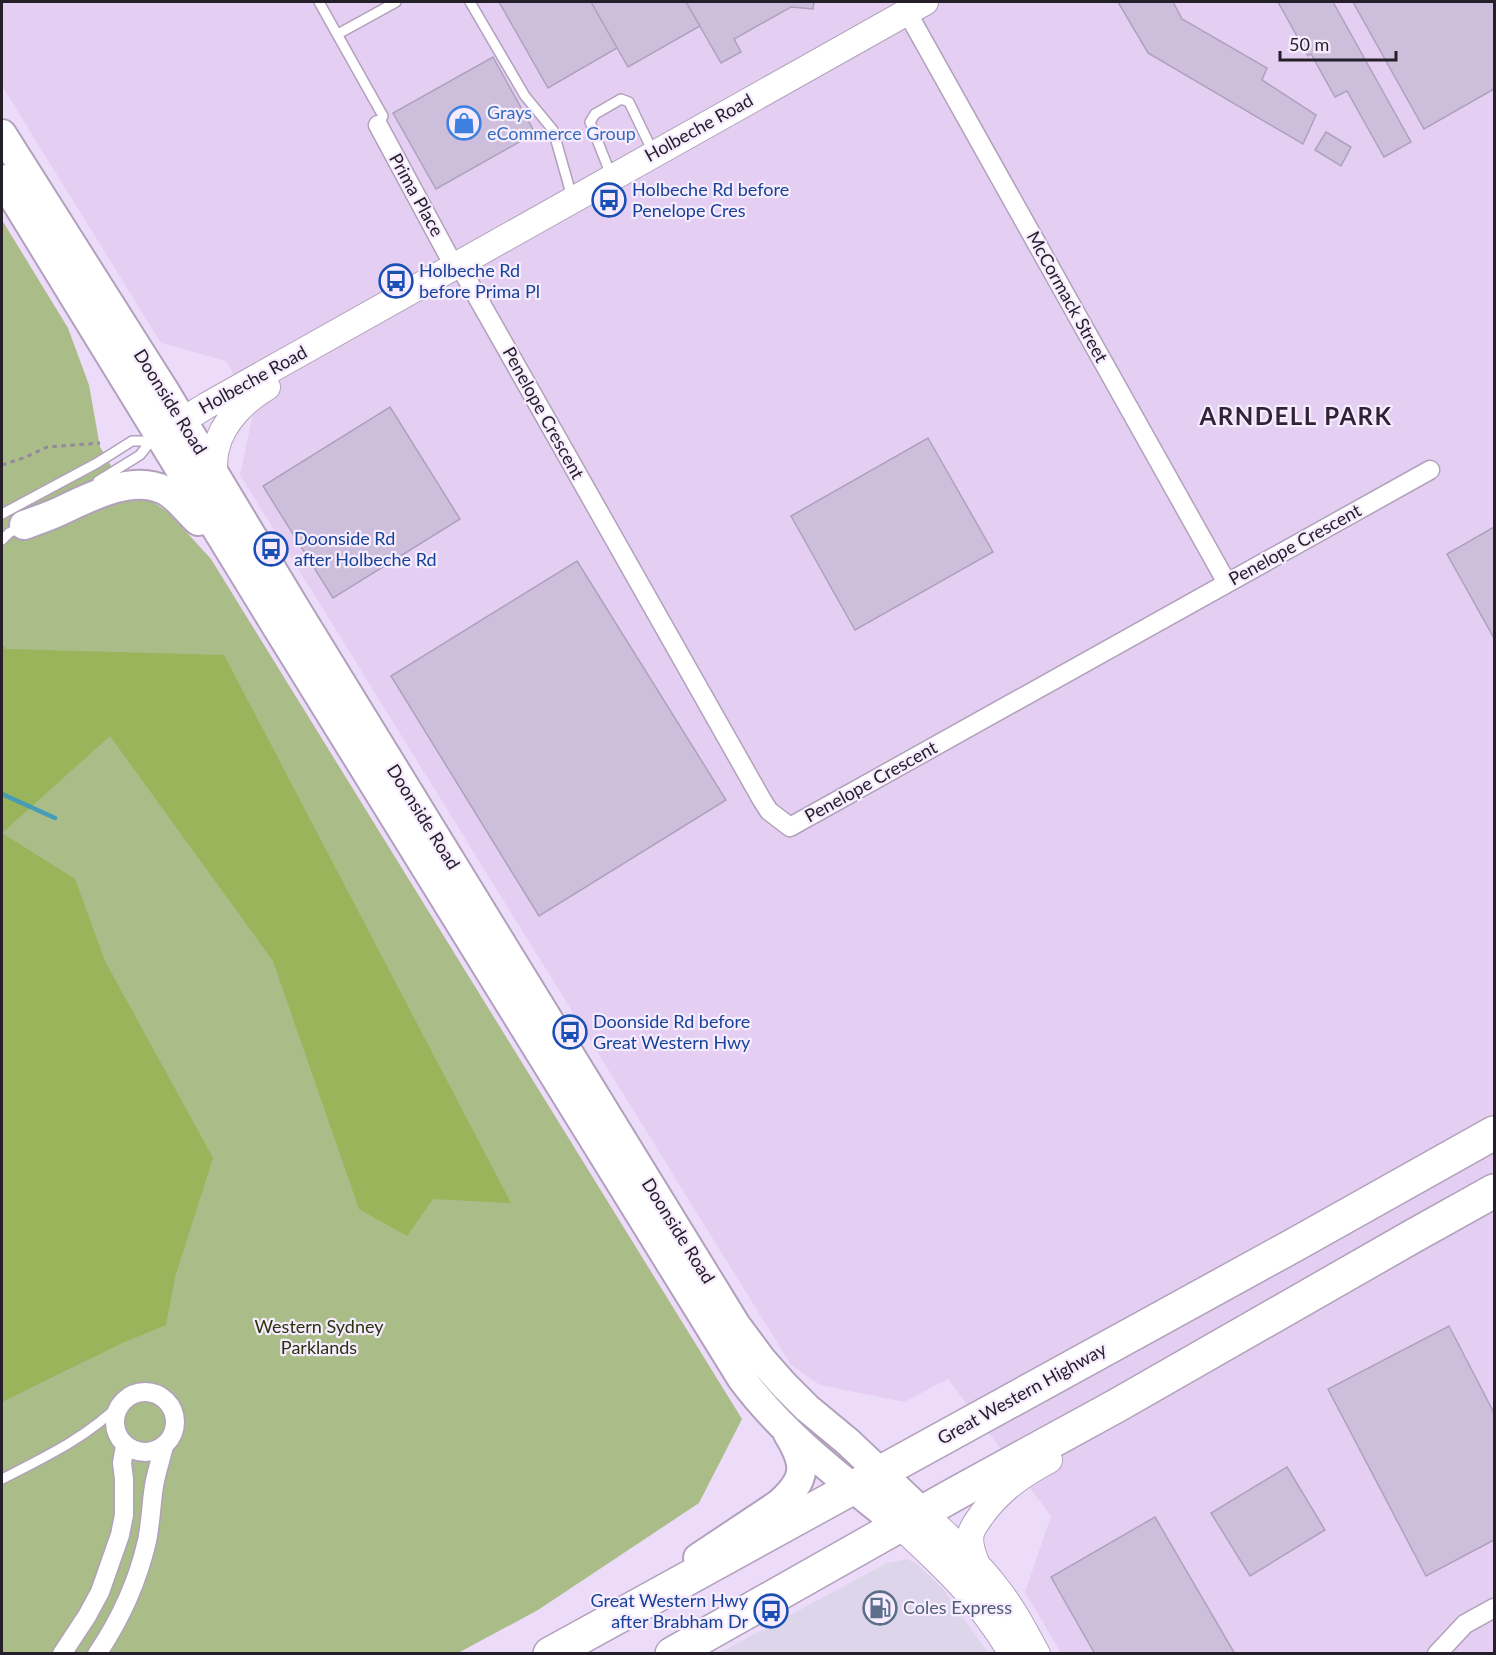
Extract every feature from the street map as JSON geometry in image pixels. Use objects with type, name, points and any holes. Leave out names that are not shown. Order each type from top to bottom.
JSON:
[{"type":"highway","name":"Great Western Highway","points":[[550,1653],[1494,1133]]},
{"type":"highway","points":[[672,1653],[1116,1406],[1494,1191]]},
{"type":"main road","name":"Doonside Road","points":[[2,134],[224,544],[742,1379],[758,1401],[785,1430],[866,1480]]},
{"type":"main road","name":"Doonside Road","points":[[2,180],[164,432],[214,473],[736,1325],[762,1360],[866,1480]]},
{"type":"main road","points":[[9,526],[56,513],[78,502],[122,486],[146,485],[165,490],[172,495],[224,544]]},
{"type":"main road","points":[[608,1622],[645,1593],[779,1504],[791,1493],[799,1478],[802,1462],[785,1430]]},
{"type":"main road","points":[[866,1480],[911,1519]]},
{"type":"street","name":"Holbeche Road","points":[[164,432],[916,7]]},
{"type":"street","name":"McCormack Street","points":[[916,7],[1227,583]]},
{"type":"street","name":"Prima Place","points":[[378,125],[456,265]]},
{"type":"street","name":"Penelope Crescent","points":[[456,265],[762,800],[769,811],[790,827],[1430,470]]},
{"type":"street","name":"Holbeche Road","points":[[214,473],[215,450],[219,440],[244,402],[291,372],[317,344]]},
{"type":"street","points":[[142,1392],[164,1399],[171,1408],[175,1425],[171,1437],[164,1446],[157,1450],[140,1452],[125,1446],[116,1433],[114,1423],[121,1403],[130,1396],[142,1392]]},
{"type":"street","points":[[977,1565],[972,1550],[971,1533],[994,1499],[1022,1476],[1082,1440],[1116,1406]]},
{"type":"street","points":[[62,1653],[100,1592],[120,1535],[124,1515],[122,1463],[125,1446]]},
{"type":"street","points":[[97,1653],[117,1619],[137,1575],[151,1521],[154,1483],[164,1446]]},
{"type":"street","points":[[911,1519],[977,1565],[1011,1607],[1037,1653]]},
{"type":"street","points":[[911,1519],[999,1632],[1012,1653]]},
{"type":"street","points":[[1437,1653],[1465,1624],[1494,1608]]},
{"type":"lane","points":[[319,2],[383,116],[378,125]]},
{"type":"lane","points":[[338,34],[396,2]]},
{"type":"lane","points":[[470,2],[525,96],[553,130],[573,199]]},
{"type":"lane","points":[[611,178],[590,122],[595,114],[621,99],[629,102],[654,154]]},
{"type":"lane","points":[[9,526],[115,472],[140,455],[164,432]]},
{"type":"lane","points":[[9,526],[132,441],[164,432]]},
{"type":"lane","points":[[2,1479],[72,1441],[110,1415],[121,1403]]},
{"type":"path","points":[[2,465],[47,447],[100,443]]},
{"type":"shaded area","points":[[2,2],[1494,2],[1494,1653],[1061,1653],[1025,1592],[1051,1516],[948,1379],[904,1402],[820,1385],[791,1365],[240,475],[254,409],[226,361],[161,343],[2,86]]},
{"type":"shaded area","name":"Coles Express","points":[[907,1559],[917,1564],[943,1589],[988,1653],[719,1653],[887,1563]]},
{"type":"green space","name":"Western Sydney Parklands","points":[[2,220],[68,328],[89,385],[100,447],[118,478],[169,513],[211,559],[742,1419],[699,1503],[538,1610],[458,1653],[2,1653]]},
{"type":"green space","points":[[2,644],[6,649],[224,655],[511,1203],[433,1199],[407,1236],[359,1209],[273,961],[110,736],[2,833]]},
{"type":"green space","points":[[2,833],[75,879],[105,961],[213,1158],[175,1277],[166,1325],[122,1343],[2,1402]]},
{"type":"building","points":[[499,2],[591,2],[617,48],[548,88]]},
{"type":"building","points":[[591,2],[686,2],[700,26],[628,67]]},
{"type":"building","points":[[686,2],[814,2],[813,9],[791,7],[734,39],[741,52],[721,63]]},
{"type":"building","points":[[1118,2],[1173,2],[1182,19],[1267,68],[1262,80],[1316,115],[1303,144],[1148,53]]},
{"type":"building","points":[[1278,2],[1333,2],[1411,142],[1384,157],[1347,91],[1335,97],[1311,54],[1308,56]]},
{"type":"building","points":[[1353,2],[1494,2],[1494,89],[1424,129]]},
{"type":"building","name":"Grays eCommerce Group","points":[[493,57],[535,133],[436,189],[393,113]]},
{"type":"building","points":[[1326,132],[1351,147],[1341,166],[1315,150]]},
{"type":"building","points":[[390,407],[460,519],[333,598],[263,486]]},
{"type":"building","points":[[928,438],[993,552],[855,630],[791,516]]},
{"type":"building","points":[[1494,527],[1494,638],[1447,554]]},
{"type":"building","points":[[577,561],[726,800],[539,916],[391,676]]},
{"type":"building","points":[[1449,1326],[1494,1413],[1494,1540],[1426,1576],[1328,1389]]},
{"type":"building","points":[[1287,1467],[1325,1530],[1250,1576],[1211,1513]]},
{"type":"building","points":[[1155,1517],[1235,1654],[1095,1654],[1051,1577]]},
{"type":"waterway","points":[[2,794],[55,818]]},
{"type":"place","name":"Grays eCommerce Group","points":[[464,123]]},
{"type":"place","name":"Holbeche Rd before Penelope Cres","points":[[609,200]]},
{"type":"place","name":"Holbeche Rd before Prima Pl","points":[[396,281]]},
{"type":"place","name":"Doonside Rd after Holbeche Rd","points":[[271,549]]},
{"type":"place","name":"Doonside Rd before Great Western Hwy","points":[[570,1032]]},
{"type":"place","name":"Coles Express","points":[[880,1608]]},
{"type":"place","name":"Great Western Hwy after Brabham Dr","points":[[771,1611]]},
{"type":"district","name":"ARNDELL PARK","points":[[1296,417]]}]
